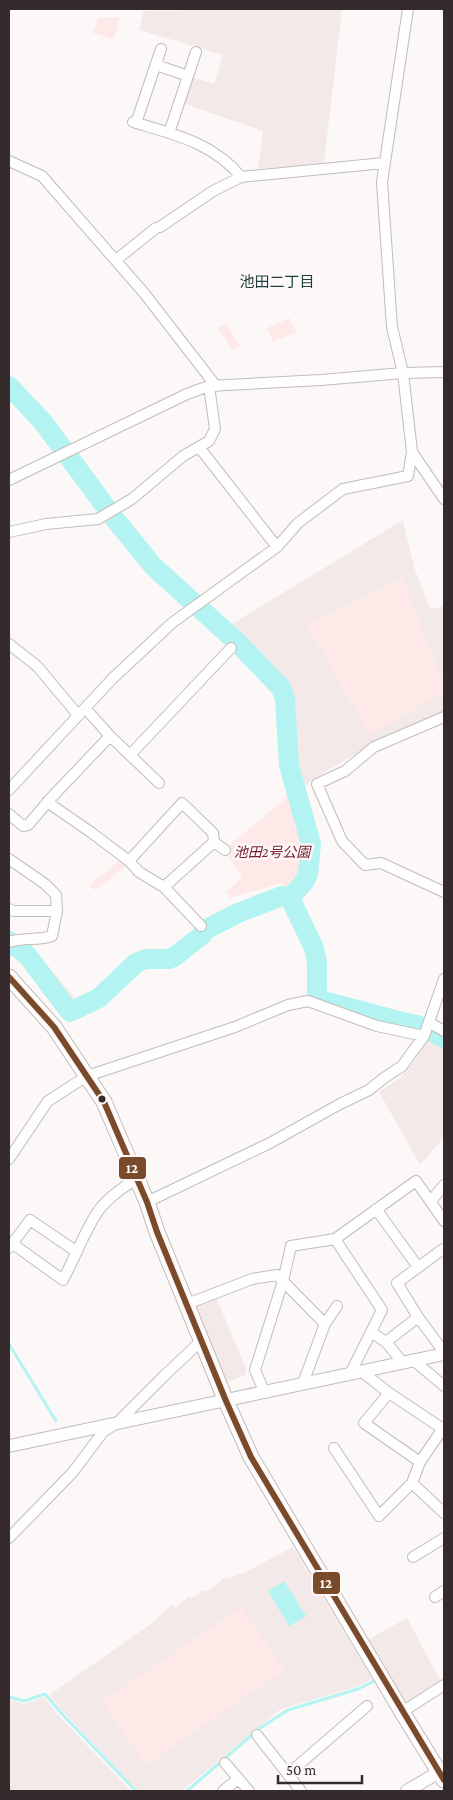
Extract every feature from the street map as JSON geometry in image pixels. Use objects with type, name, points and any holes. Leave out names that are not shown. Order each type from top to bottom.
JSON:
[{"type":"main road","points":[[9,976],[54,1027],[104,1102],[147,1202],[156,1232],[201,1341],[251,1457],[442,1776]]},
{"type":"street","points":[[9,790],[117,674],[172,623],[277,546],[298,522],[343,489],[408,476],[412,452],[403,373],[392,327],[382,182],[408,9]]},
{"type":"street","points":[[161,49],[135,123],[169,132],[206,147],[229,164],[241,177]]},
{"type":"street","points":[[169,132],[196,52]]},
{"type":"street","points":[[156,65],[188,76]]},
{"type":"street","points":[[9,161],[42,176],[144,293],[213,386],[215,428],[209,441],[183,456],[132,499],[110,513],[90,521],[46,524],[9,532]]},
{"type":"street","points":[[116,260],[156,228],[213,191],[241,177],[384,163]]},
{"type":"street","points":[[9,480],[187,394],[213,386],[444,372]]},
{"type":"street","points":[[199,447],[277,546]]},
{"type":"street","points":[[412,452],[444,499]]},
{"type":"street","points":[[9,644],[37,666],[159,783]]},
{"type":"street","points":[[130,755],[231,648]]},
{"type":"street","points":[[444,717],[374,748],[345,771],[317,784],[342,841],[365,865],[381,863],[444,892]]},
{"type":"street","points":[[9,814],[23,826],[28,825],[110,736]]},
{"type":"street","points":[[48,802],[128,861],[139,872],[164,886],[201,926]]},
{"type":"street","points":[[128,861],[182,804],[213,833],[214,842],[225,850]]},
{"type":"street","points":[[164,886],[214,842]]},
{"type":"street","points":[[9,859],[45,884],[56,895],[57,911],[52,936],[42,939],[11,941]]},
{"type":"street","points":[[9,908],[14,911],[57,911]]},
{"type":"street","points":[[147,1202],[270,1143],[369,1090],[402,1066],[427,1029],[444,979]]},
{"type":"street","points":[[9,1158],[48,1101],[56,1094],[87,1076],[235,1027],[288,1005],[308,1001],[377,1026],[444,1032]]},
{"type":"street","points":[[77,1252],[30,1220],[11,1247],[63,1280],[77,1252],[95,1215],[106,1202],[136,1179]]},
{"type":"street","points":[[264,1391],[255,1370],[292,1246],[335,1239],[416,1181],[444,1221]]},
{"type":"street","points":[[431,1201],[444,1185]]},
{"type":"street","points":[[376,1209],[418,1267]]},
{"type":"street","points":[[335,1239],[382,1310],[370,1332],[356,1373]]},
{"type":"street","points":[[9,1446],[444,1353],[418,1317],[397,1283],[443,1249]]},
{"type":"street","points":[[187,1304],[252,1279],[277,1275],[325,1324]]},
{"type":"street","points":[[303,1383],[325,1324],[337,1306]]},
{"type":"street","points":[[386,1342],[418,1317]]},
{"type":"street","points":[[370,1332],[386,1342],[408,1362],[444,1386]]},
{"type":"street","points":[[9,1538],[72,1472],[103,1432],[118,1422],[201,1341]]},
{"type":"street","points":[[334,1448],[379,1516],[412,1483],[420,1462],[442,1434],[389,1392],[356,1373]]},
{"type":"street","points":[[389,1392],[364,1423],[420,1462]]},
{"type":"street","points":[[412,1483],[443,1508]]},
{"type":"street","points":[[413,1558],[444,1538]]},
{"type":"street","points":[[435,1597],[444,1591]]},
{"type":"street","points":[[402,1712],[444,1685]]},
{"type":"street","points":[[288,1774],[368,1706]]},
{"type":"street","points":[[257,1736],[302,1791]]},
{"type":"street","points":[[225,1763],[249,1791]]},
{"type":"street","points":[[407,1791],[442,1776]]},
{"type":"street","points":[[223,1791],[238,1779]]},
{"type":"shaded area","points":[[342,9],[324,163],[258,169],[263,131],[182,103],[191,77],[214,84],[223,55],[139,30],[144,11]]},
{"type":"shaded area","points":[[403,520],[414,567],[430,609],[444,606],[444,711],[428,722],[377,741],[299,790],[292,767],[287,702],[282,686],[247,646],[227,627]]},
{"type":"shaded area","points":[[429,1033],[444,1041],[444,1137],[420,1165],[379,1092],[400,1078],[416,1058]]},
{"type":"shaded area","points":[[216,1297],[246,1368],[246,1374],[232,1381],[224,1380],[195,1308],[197,1304]]},
{"type":"shaded area","points":[[293,1547],[372,1679],[356,1687],[281,1709],[182,1791],[138,1791],[49,1695],[151,1624],[171,1605],[175,1608],[189,1596],[191,1598],[204,1590],[206,1592],[227,1576],[230,1579],[239,1573],[240,1575]]},
{"type":"shaded area","points":[[407,1618],[442,1684],[413,1703],[404,1700],[367,1640]]},
{"type":"shaded area","points":[[44,1697],[58,1715],[131,1791],[9,1791],[9,1700],[24,1704]]},
{"type":"green space","points":[[120,17],[114,39],[93,33],[98,18]]},
{"type":"green space","points":[[290,318],[296,332],[273,342],[267,328]]},
{"type":"green space","points":[[226,323],[240,346],[233,351],[218,328]]},
{"type":"green space","points":[[403,578],[444,687],[444,693],[369,734],[307,625]]},
{"type":"green space","name":"池田2号公園","points":[[293,792],[308,840],[304,877],[285,892],[281,883],[230,898],[227,892],[242,877],[224,850]]},
{"type":"green space","points":[[120,860],[127,865],[96,890],[89,886]]},
{"type":"green space","points":[[45,963],[81,1004],[71,1009],[39,968]]},
{"type":"green space","points":[[241,1607],[285,1670],[146,1765],[102,1701]]},
{"type":"water","points":[[284,1581],[306,1616],[289,1626],[268,1591]]},
{"type":"waterway","points":[[9,386],[43,422],[114,518],[153,566],[238,643],[281,688],[285,699],[289,765],[311,844],[308,874],[304,882],[290,898],[314,948],[317,963],[317,995],[323,1001],[422,1026],[444,1038]]},
{"type":"waterway","points":[[9,941],[27,955],[70,1012],[99,998],[136,963],[146,959],[169,959],[174,957],[202,935],[205,930],[238,913],[282,896],[290,898]]},
{"type":"waterway","points":[[9,1344],[56,1421]]},
{"type":"waterway","points":[[187,1791],[260,1728],[288,1710],[358,1689],[376,1680]]},
{"type":"waterway","points":[[9,1697],[24,1701],[45,1694],[136,1791]]},
{"type":"transit line","name":"12","points":[[9,977],[54,1027],[104,1102],[147,1202],[157,1232],[226,1401],[251,1457],[444,1780]]},
{"type":"district","name":"池田二丁目","points":[[277,282]]}]
